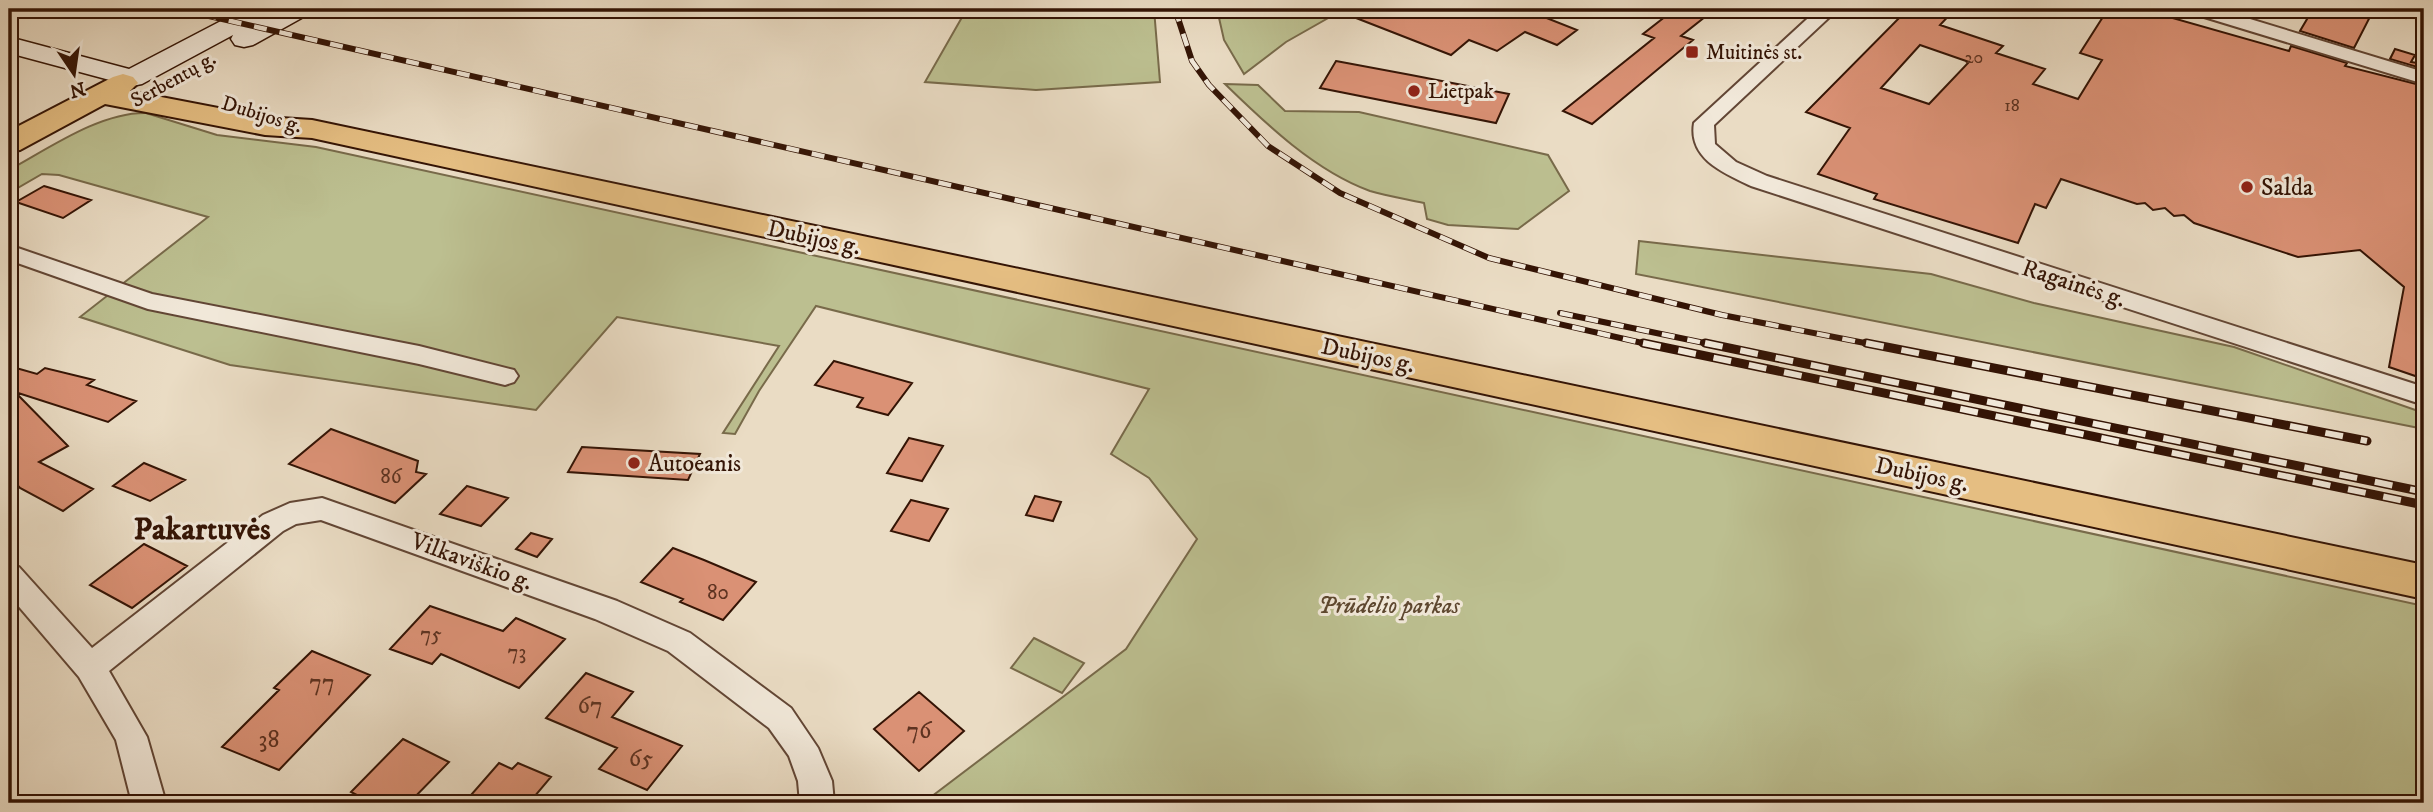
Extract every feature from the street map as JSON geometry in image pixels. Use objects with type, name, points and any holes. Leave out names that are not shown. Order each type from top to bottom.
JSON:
[{"type":"main road","name":"Serbentų g.","points":[[9,165],[263,9]]},
{"type":"main road","name":"Serbentų g.","points":[[133,90],[161,86],[298,9]]},
{"type":"main road","name":"Dubijos g.","points":[[9,45],[133,90],[265,126],[312,129],[2424,582]]},
{"type":"main road","name":"Dubijos g.","points":[[9,69],[102,95],[133,90]]},
{"type":"main road","name":"Dubijos g.","points":[[161,86],[284,116],[312,129]]},
{"type":"main road","name":"Serbentų g.","points":[[9,143],[102,95]]},
{"type":"street","name":"Ragainės g.","points":[[1829,9],[1704,123],[1702,140],[1711,153],[1725,165],[1759,181],[2424,396]]},
{"type":"street","points":[[2198,9],[2424,78]]},
{"type":"street","points":[[9,252],[148,301],[419,355],[505,376]]},
{"type":"street","name":"Vilkaviškio g.","points":[[90,668],[273,523],[290,514],[322,509],[606,610],[678,642],[780,718],[802,748],[815,781],[817,803]]},
{"type":"street","points":[[9,575],[90,668],[131,737],[149,803]]},
{"type":"green space","points":[[941,9],[1154,9],[1160,82],[1036,90],[925,82],[965,12]]},
{"type":"green space","points":[[1217,9],[1344,9],[1286,42],[1244,74],[1224,40]]},
{"type":"green space","points":[[1225,84],[1258,85],[1285,111],[1359,112],[1548,155],[1569,191],[1518,229],[1448,225],[1427,219],[1424,203],[1370,191],[1311,159],[1274,130]]},
{"type":"green space","name":"Prūdelio parkas","points":[[146,113],[217,135],[316,147],[2424,606],[2424,803],[923,803],[1126,649],[1197,539],[1149,478],[1111,454],[1149,389],[816,306],[759,391],[735,434],[723,433],[779,346],[617,317],[536,410],[230,365],[80,317],[208,217],[59,175],[42,174],[9,193],[9,170],[93,125],[129,114]]},
{"type":"green space","points":[[1639,241],[1931,274],[2034,303],[2234,347],[2424,413],[2424,429],[1636,274]]},
{"type":"green space","points":[[1034,638],[1084,663],[1062,693],[1011,668]]},
{"type":"building","points":[[1333,9],[1492,9],[1503,13],[1510,9],[1556,9],[1544,17],[1577,30],[1557,45],[1525,32],[1497,51],[1469,40],[1451,55]]},
{"type":"building","points":[[1675,9],[1715,9],[1681,36],[1693,40],[1592,124],[1563,111],[1654,38],[1643,34]]},
{"type":"building","name":"Salda","points":[[1908,9],[1955,9],[1940,25],[2003,46],[1996,53],[2045,69],[2033,84],[2078,99],[2102,60],[2080,53],[2108,9],[2141,9],[2289,51],[2291,46],[2347,63],[2345,66],[2424,86],[2424,379],[2389,367],[2404,287],[2360,250],[2298,257],[2194,223],[2184,215],[2174,216],[2165,208],[2153,210],[2145,203],[2137,204],[2061,179],[2046,208],[2035,204],[2018,243],[1874,199],[1877,194],[1818,174],[1850,128],[1806,112]],"holes":[[[1920,45],[1969,62],[1929,104],[1881,88]]]},
{"type":"building","points":[[2313,9],[2374,9],[2354,48],[2300,31]]},
{"type":"building","points":[[2395,49],[2415,55],[2411,62],[2424,64],[2424,69],[2390,59]]},
{"type":"building","name":"Lietpak","points":[[1336,61],[1509,94],[1496,123],[1320,88]]},
{"type":"building","points":[[44,186],[91,200],[63,218],[16,202]]},
{"type":"building","points":[[834,361],[912,383],[888,415],[857,407],[863,398],[815,385]]},
{"type":"building","points":[[9,366],[37,374],[45,368],[94,380],[87,385],[136,401],[108,422],[15,392],[68,446],[39,462],[93,489],[63,511],[20,488],[9,476]]},
{"type":"building","points":[[331,429],[418,461],[416,472],[426,474],[395,503],[289,464]]},
{"type":"building","points":[[909,438],[943,446],[922,481],[887,473]]},
{"type":"building","name":"Autoeanis","points":[[582,447],[700,454],[688,480],[568,472]]},
{"type":"building","points":[[144,463],[185,480],[150,501],[113,486]]},
{"type":"building","points":[[467,486],[508,498],[481,526],[440,514]]},
{"type":"building","points":[[1035,496],[1061,502],[1053,521],[1026,515]]},
{"type":"building","points":[[911,500],[948,509],[929,541],[891,531]]},
{"type":"building","points":[[531,533],[552,539],[537,557],[516,549]]},
{"type":"building","points":[[144,544],[187,566],[132,608],[90,585]]},
{"type":"building","points":[[673,548],[756,582],[723,620],[680,602],[683,599],[641,582]]},
{"type":"building","points":[[430,606],[503,631],[516,618],[565,639],[519,688],[441,654],[432,664],[390,649]]},
{"type":"building","points":[[312,651],[370,675],[279,770],[222,747],[279,690],[274,688]]},
{"type":"building","points":[[586,673],[633,692],[612,717],[682,746],[647,790],[599,769],[617,748],[546,718]]},
{"type":"building","points":[[919,692],[964,731],[919,771],[874,729]]},
{"type":"building","points":[[403,739],[449,762],[409,803],[372,803],[351,792]]},
{"type":"building","points":[[499,763],[512,769],[518,763],[551,777],[529,803],[464,803]]},
{"type":"railway","points":[[178,9],[1651,345]]},
{"type":"railway","points":[[1175,9],[1192,61],[1209,85],[1268,146],[1340,193],[1489,258],[1722,315],[1875,345]]},
{"type":"railway","points":[[1560,313],[1714,345]]},
{"type":"railway","points":[[1643,343],[2424,505]]},
{"type":"railway","points":[[1705,343],[2424,492]]},
{"type":"railway","points":[[1866,343],[2367,441]]},
{"type":"place","name":"Muitinės st.","points":[[1692,52]]},
{"type":"place","name":"Lietpak","points":[[1414,91]]},
{"type":"place","name":"Salda","points":[[2247,187]]},
{"type":"place","name":"Autoeanis","points":[[634,463]]},
{"type":"district","name":"Pakartuvės","points":[[202,528]]}]
